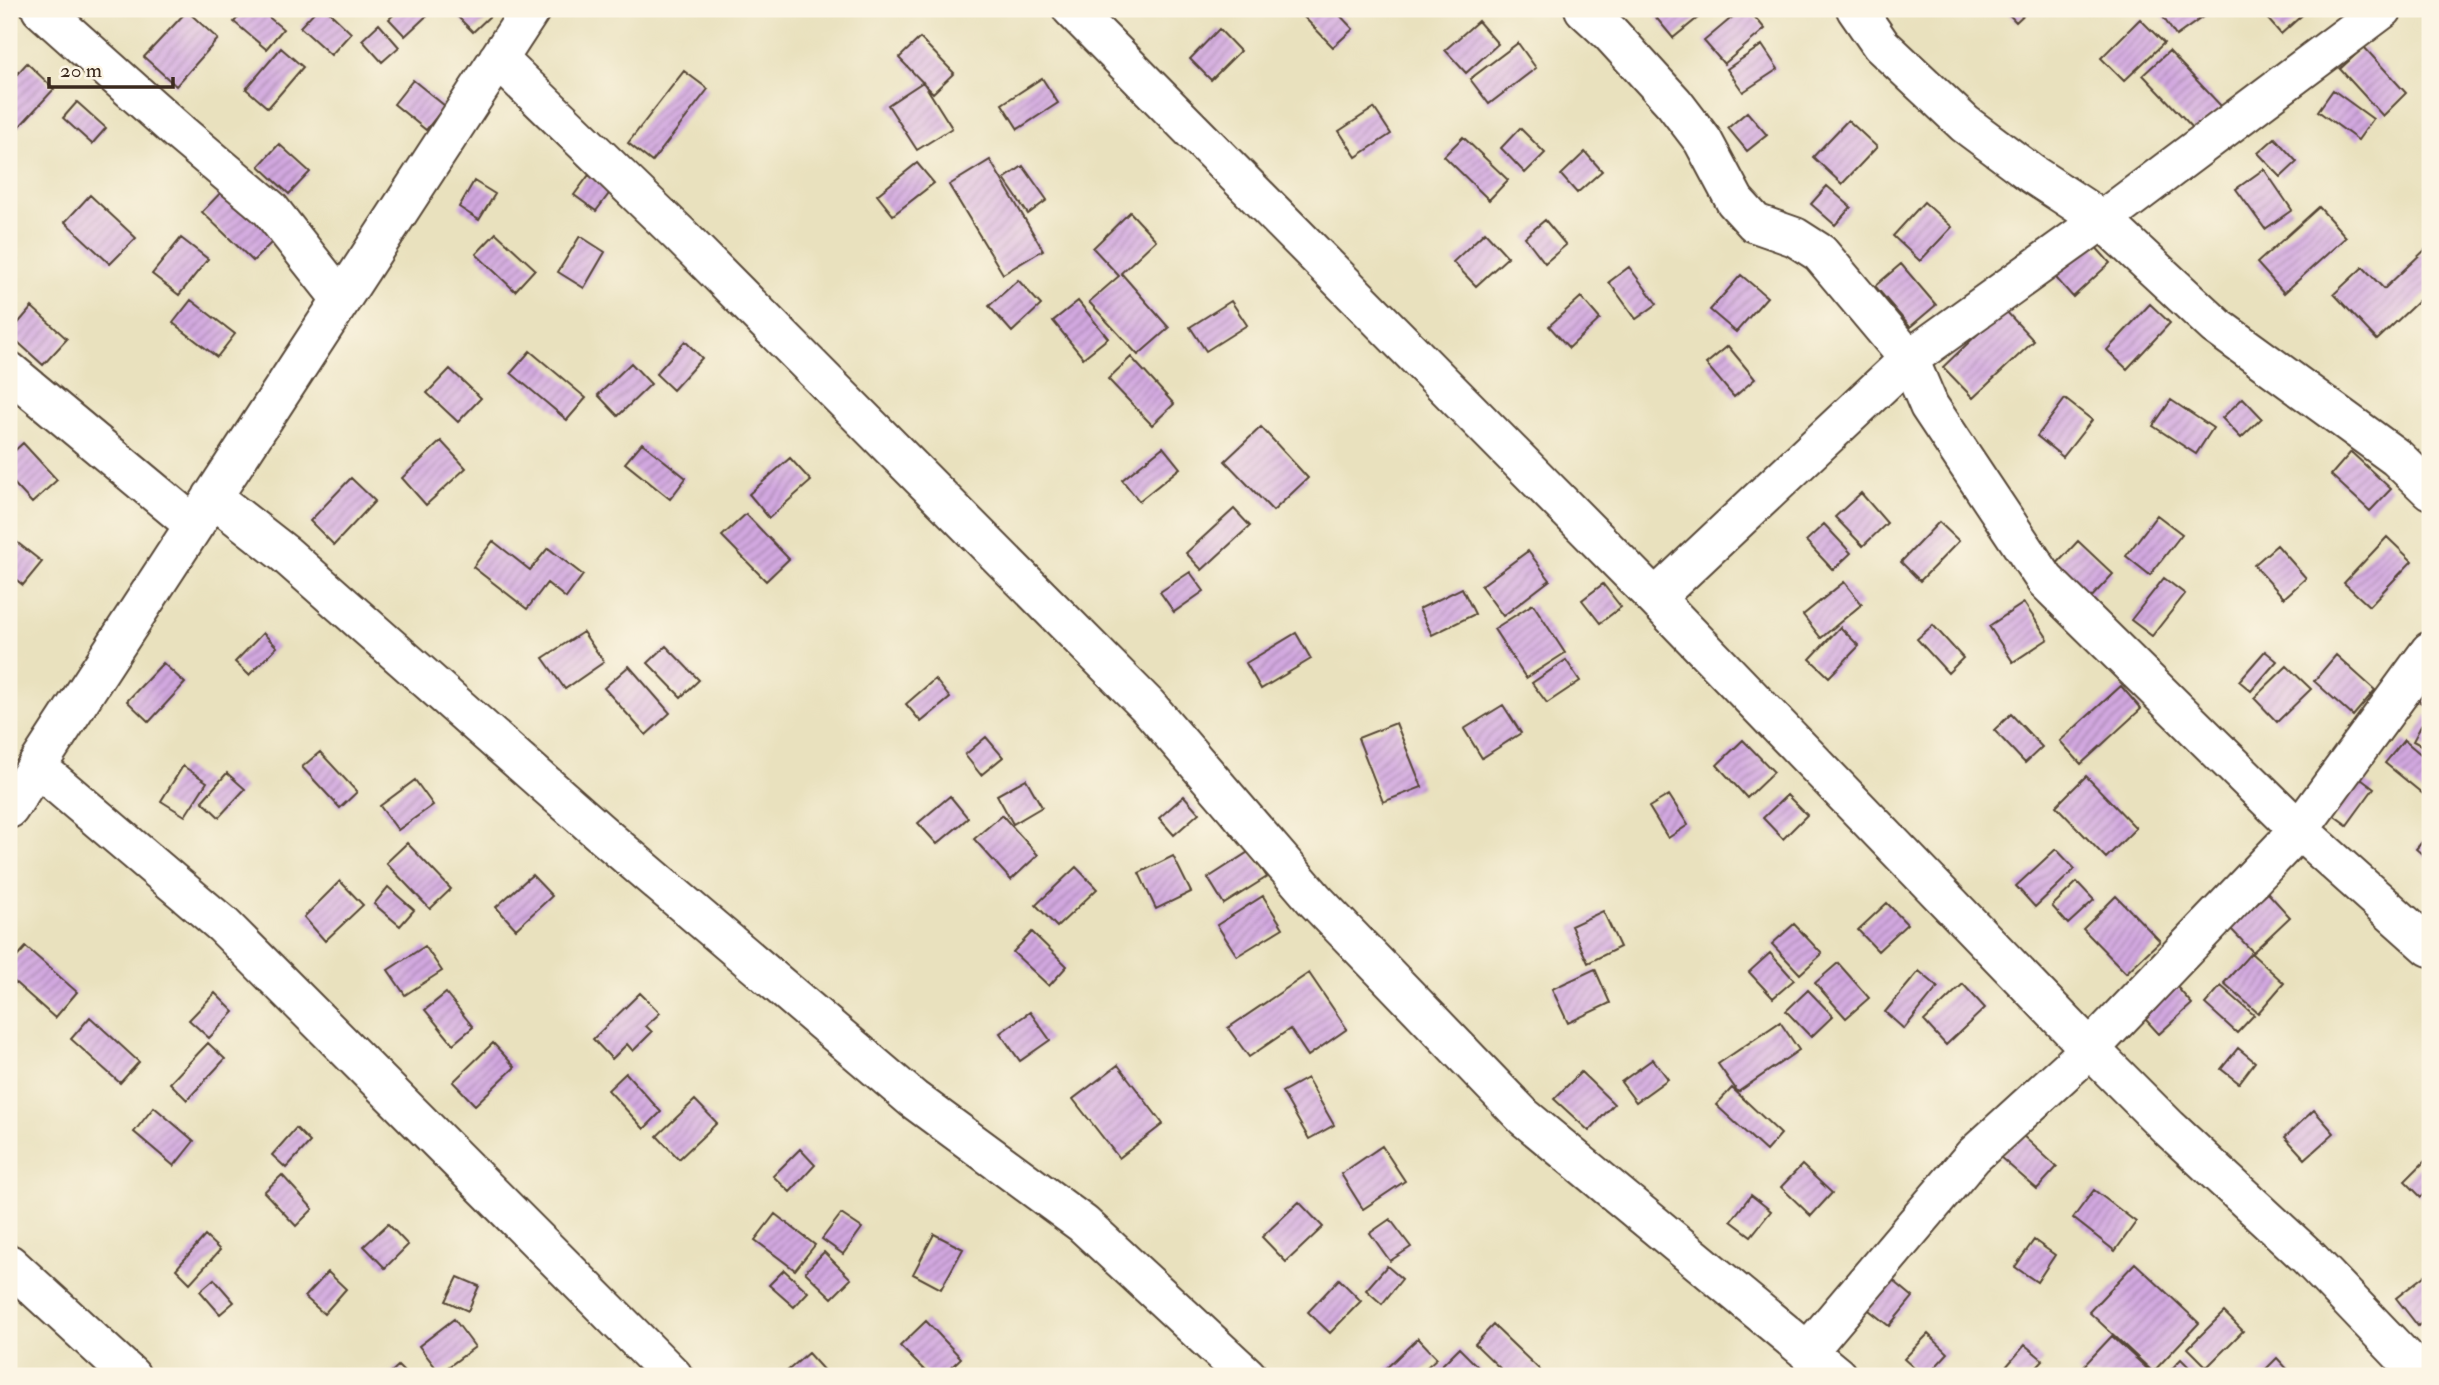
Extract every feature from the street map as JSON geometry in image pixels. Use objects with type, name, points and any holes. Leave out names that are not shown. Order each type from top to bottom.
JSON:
[{"type":"street","points":[[41,9],[270,209],[341,299]]},
{"type":"street","points":[[1072,9],[1655,598],[2090,1049],[2169,1128],[2307,1256],[2422,1376]]},
{"type":"street","points":[[1584,9],[1610,33],[1674,103],[1703,141],[1735,201],[1755,223],[1794,237],[1820,253],[1909,359],[1929,406],[2045,580],[2299,830],[2430,947]]},
{"type":"street","points":[[1856,9],[1881,45],[1965,124],[2032,174],[2102,220],[2216,327],[2397,458],[2430,490]]},
{"type":"street","points":[[1655,598],[1909,359],[2102,220],[2383,9]]},
{"type":"street","points":[[9,809],[498,59],[523,12]]},
{"type":"street","points":[[498,59],[678,233],[1147,705],[1314,899],[1524,1116],[1838,1376]]},
{"type":"street","points":[[9,371],[203,511],[285,554],[604,836],[914,1099],[1083,1224],[1247,1376]]},
{"type":"street","points":[[1807,1352],[1973,1156],[2090,1049],[2299,830],[2430,651]]},
{"type":"street","points":[[37,767],[223,925],[673,1376]]},
{"type":"street","points":[[9,1264],[131,1376]]},
{"type":"building","points":[[245,9],[259,9],[283,29],[266,49],[234,22]]},
{"type":"building","points":[[317,9],[326,9],[351,33],[331,55],[300,27]]},
{"type":"building","points":[[400,9],[434,9],[405,36],[389,19]]},
{"type":"building","points":[[450,9],[488,9],[493,13],[473,32]]},
{"type":"building","points":[[1313,9],[1334,9],[1353,29],[1333,47],[1304,17]]},
{"type":"building","points":[[1649,9],[1694,9],[1700,16],[1673,38]]},
{"type":"building","points":[[1742,9],[1748,9],[1765,29],[1724,64],[1704,41]]},
{"type":"building","points":[[2004,9],[2030,9],[2016,22]]},
{"type":"building","points":[[2168,9],[2214,9],[2176,36],[2161,14]]},
{"type":"building","points":[[2259,9],[2309,9],[2281,34]]},
{"type":"building","points":[[187,11],[218,39],[176,86],[144,57]]},
{"type":"building","points":[[2140,19],[2164,43],[2124,81],[2101,58]]},
{"type":"building","points":[[1478,21],[1498,44],[1466,73],[1445,50]]},
{"type":"building","points":[[379,24],[399,47],[382,62],[362,40]]},
{"type":"building","points":[[1219,29],[1240,51],[1211,80],[1190,59]]},
{"type":"building","points":[[920,38],[954,73],[933,93],[899,58]]},
{"type":"building","points":[[1518,43],[1536,68],[1489,104],[1470,79]]},
{"type":"building","points":[[1762,45],[1778,69],[1743,92],[1727,69]]},
{"type":"building","points":[[2364,47],[2406,93],[2383,116],[2340,69]]},
{"type":"building","points":[[281,48],[303,67],[268,108],[246,89]]},
{"type":"building","points":[[2169,51],[2222,107],[2196,131],[2143,75]]},
{"type":"building","points":[[27,63],[54,89],[19,127],[9,118],[9,83]]},
{"type":"building","points":[[684,71],[708,89],[652,162],[628,143]]},
{"type":"building","points":[[1042,78],[1058,103],[1018,129],[1002,104]]},
{"type":"building","points":[[413,80],[445,106],[426,130],[394,104]]},
{"type":"building","points":[[923,82],[952,128],[917,150],[888,105]]},
{"type":"building","points":[[2333,90],[2373,119],[2358,140],[2318,111]]},
{"type":"building","points":[[77,102],[106,128],[92,144],[63,118]]},
{"type":"building","points":[[1374,108],[1391,134],[1356,157],[1339,131]]},
{"type":"building","points":[[1747,112],[1767,135],[1747,151],[1728,128]]},
{"type":"building","points":[[1848,120],[1877,147],[1842,184],[1813,157]]},
{"type":"building","points":[[1520,128],[1545,153],[1525,173],[1501,148]]},
{"type":"building","points":[[1463,137],[1508,180],[1489,200],[1444,156]]},
{"type":"building","points":[[2275,138],[2297,162],[2281,177],[2258,153]]},
{"type":"building","points":[[279,144],[310,172],[289,194],[259,166]]},
{"type":"building","points":[[1585,152],[1602,171],[1577,193],[1561,175]]},
{"type":"building","points":[[990,160],[1043,250],[1003,274],[949,185]]},
{"type":"building","points":[[917,163],[934,183],[893,215],[877,195]]},
{"type":"building","points":[[1023,166],[1047,200],[1028,214],[1004,179]]},
{"type":"building","points":[[2264,169],[2292,210],[2265,229],[2236,189]]},
{"type":"building","points":[[589,175],[611,191],[596,211],[574,195]]},
{"type":"building","points":[[474,181],[495,194],[479,220],[459,207]]},
{"type":"building","points":[[228,185],[279,235],[253,261],[202,212]]},
{"type":"building","points":[[1827,186],[1851,207],[1835,225],[1811,204]]},
{"type":"building","points":[[90,195],[136,238],[110,264],[65,222]]},
{"type":"building","points":[[1924,202],[1952,227],[1920,261],[1893,236]]},
{"type":"building","points":[[2319,207],[2346,237],[2284,293],[2257,263]]},
{"type":"building","points":[[1130,212],[1156,240],[1121,273],[1169,328],[1138,355],[1089,302],[1119,276],[1093,248]]},
{"type":"building","points":[[1545,220],[1566,245],[1545,263],[1525,237]]},
{"type":"building","points":[[1485,232],[1508,257],[1476,286],[1453,262]]},
{"type":"building","points":[[496,233],[535,269],[515,291],[476,254]]},
{"type":"building","points":[[580,236],[605,252],[584,288],[558,272]]},
{"type":"building","points":[[2086,236],[2110,263],[2073,297],[2049,270]]},
{"type":"building","points":[[181,238],[208,259],[179,295],[152,274]]},
{"type":"building","points":[[2430,245],[2430,290],[2377,340],[2334,294],[2363,267],[2384,289]]},
{"type":"building","points":[[9,254],[17,260],[9,271]]},
{"type":"building","points":[[1901,264],[1936,305],[1910,327],[1875,286]]},
{"type":"building","points":[[1629,267],[1657,304],[1636,319],[1609,282]]},
{"type":"building","points":[[1741,275],[1767,297],[1736,332],[1710,310]]},
{"type":"building","points":[[1018,280],[1041,305],[1012,332],[989,306]]},
{"type":"building","points":[[1581,297],[1600,319],[1569,348],[1549,326]]},
{"type":"building","points":[[191,300],[235,334],[217,357],[173,323]]},
{"type":"building","points":[[1078,301],[1108,338],[1083,358],[1053,321]]},
{"type":"building","points":[[1231,301],[1247,325],[1206,351],[1190,327]]},
{"type":"building","points":[[2150,304],[2170,323],[2127,369],[2107,350]]},
{"type":"building","points":[[32,307],[67,339],[43,365],[9,334]]},
{"type":"building","points":[[2004,309],[2034,341],[1973,398],[1943,367]]},
{"type":"building","points":[[685,341],[702,358],[673,390],[656,374]]},
{"type":"building","points":[[1728,346],[1755,379],[1734,397],[1706,364]]},
{"type":"building","points":[[530,351],[586,398],[567,420],[511,373]]},
{"type":"building","points":[[1131,357],[1174,404],[1152,425],[1108,379]]},
{"type":"building","points":[[631,363],[651,384],[618,416],[598,395]]},
{"type":"building","points":[[450,369],[481,398],[458,422],[427,393]]},
{"type":"building","points":[[2243,398],[2262,418],[2241,438],[2222,418]]},
{"type":"building","points":[[2065,399],[2092,420],[2063,457],[2037,436]]},
{"type":"building","points":[[2171,400],[2213,428],[2196,454],[2153,426]]},
{"type":"building","points":[[1261,427],[1308,478],[1273,511],[1225,461]]},
{"type":"building","points":[[441,441],[466,468],[426,505],[402,478]]},
{"type":"building","points":[[23,443],[57,480],[32,503],[9,478],[9,456]]},
{"type":"building","points":[[642,443],[686,478],[670,499],[625,463]]},
{"type":"building","points":[[1163,447],[1180,468],[1139,501],[1122,480]]},
{"type":"building","points":[[2351,452],[2391,489],[2370,511],[2331,475]]},
{"type":"building","points":[[790,458],[811,481],[769,518],[749,494]]},
{"type":"building","points":[[351,478],[375,501],[334,545],[310,521]]},
{"type":"building","points":[[1861,493],[1887,523],[1863,546],[1835,517]]},
{"type":"building","points":[[1234,509],[1250,526],[1202,570],[1186,553]]},
{"type":"building","points":[[746,514],[789,559],[766,581],[722,536]]},
{"type":"building","points":[[2157,515],[2182,534],[2150,575],[2126,556]]},
{"type":"building","points":[[1939,522],[1959,541],[1920,581],[1901,562]]},
{"type":"building","points":[[1824,524],[1851,553],[1833,570],[1806,541]]},
{"type":"building","points":[[9,536],[42,562],[23,585],[9,574]]},
{"type":"building","points":[[2387,537],[2412,561],[2369,606],[2344,583]]},
{"type":"building","points":[[493,541],[530,570],[548,548],[583,575],[566,598],[547,583],[527,609],[473,567]]},
{"type":"building","points":[[2078,541],[2113,574],[2088,601],[2052,569]]},
{"type":"building","points":[[2277,545],[2306,578],[2284,598],[2254,565]]},
{"type":"building","points":[[1528,551],[1550,580],[1503,616],[1481,586]]},
{"type":"building","points":[[1190,572],[1204,591],[1174,612],[1160,592]]},
{"type":"building","points":[[2164,578],[2185,594],[2152,636],[2131,620]]},
{"type":"building","points":[[1844,582],[1862,604],[1821,638],[1803,615]]},
{"type":"building","points":[[1603,584],[1621,607],[1600,623],[1582,600]]},
{"type":"building","points":[[1462,588],[1475,614],[1432,635],[1419,609]]},
{"type":"building","points":[[2024,603],[2048,639],[2013,662],[1989,626]]},
{"type":"building","points":[[1533,604],[1565,653],[1526,678],[1494,629]]},
{"type":"building","points":[[1933,625],[1963,658],[1948,673],[1917,639]]},
{"type":"building","points":[[1840,627],[1859,646],[1829,677],[1810,659]]},
{"type":"building","points":[[583,632],[604,662],[565,689],[543,658]]},
{"type":"building","points":[[263,633],[277,647],[249,675],[235,662]]},
{"type":"building","points":[[1296,633],[1311,659],[1261,689],[1246,663]]},
{"type":"building","points":[[666,646],[699,680],[681,697],[648,663]]},
{"type":"building","points":[[2265,651],[2277,661],[2251,691],[2239,681]]},
{"type":"building","points":[[2336,655],[2375,690],[2353,716],[2314,681]]},
{"type":"building","points":[[1566,660],[1580,681],[1547,703],[1532,683]]},
{"type":"building","points":[[163,663],[185,683],[149,722],[127,701]]},
{"type":"building","points":[[629,666],[670,713],[646,735],[604,688]]},
{"type":"building","points":[[2287,666],[2311,689],[2277,722],[2254,698]]},
{"type":"building","points":[[2430,666],[2430,709],[2409,694]]},
{"type":"building","points":[[935,679],[950,698],[921,722],[906,704]]},
{"type":"building","points":[[2121,686],[2141,709],[2081,764],[2060,741]]},
{"type":"building","points":[[1503,705],[1521,733],[1482,758],[1464,729]]},
{"type":"building","points":[[2011,714],[2042,747],[2025,763],[1994,730]]},
{"type":"building","points":[[2427,715],[2430,717],[2430,750],[2413,741]]},
{"type":"building","points":[[1396,723],[1422,787],[1383,802],[1358,738]]},
{"type":"building","points":[[986,737],[1003,757],[981,775],[965,755]]},
{"type":"building","points":[[1743,740],[1774,772],[1747,798],[1717,765]]},
{"type":"building","points":[[2404,740],[2430,762],[2430,784],[2423,794],[2385,763]]},
{"type":"building","points":[[320,752],[357,792],[340,808],[302,767]]},
{"type":"building","points":[[183,766],[207,782],[185,816],[161,801]]},
{"type":"building","points":[[2353,772],[2374,788],[2347,825],[2325,809]]},
{"type":"building","points":[[227,773],[245,789],[219,817],[202,801]]},
{"type":"building","points":[[2086,776],[2136,828],[2106,858],[2056,806]]},
{"type":"building","points":[[1026,779],[1042,807],[1013,824],[997,795]]},
{"type":"building","points":[[415,780],[433,805],[398,830],[380,806]]},
{"type":"building","points":[[1669,795],[1688,825],[1668,838],[1649,807]]},
{"type":"building","points":[[1787,795],[1807,815],[1783,839],[1763,818]]},
{"type":"building","points":[[950,796],[968,818],[937,844],[918,823]]},
{"type":"building","points":[[1184,796],[1199,813],[1174,835],[1159,818]]},
{"type":"building","points":[[1002,815],[1038,855],[1011,880],[974,839]]},
{"type":"building","points":[[2430,833],[2430,861],[2416,849]]},
{"type":"building","points":[[407,843],[451,889],[430,909],[386,863]]},
{"type":"building","points":[[2056,849],[2075,869],[2035,907],[2016,886]]},
{"type":"building","points":[[1250,851],[1267,877],[1224,904],[1208,878]]},
{"type":"building","points":[[1173,856],[1191,892],[1156,909],[1139,873]]},
{"type":"building","points":[[1076,867],[1097,889],[1057,927],[1036,905]]},
{"type":"building","points":[[532,875],[552,896],[516,929],[496,907]]},
{"type":"building","points":[[340,881],[363,905],[325,941],[304,917]]},
{"type":"building","points":[[2077,882],[2094,900],[2068,924],[2052,906]]},
{"type":"building","points":[[388,887],[414,910],[400,926],[374,904]]},
{"type":"building","points":[[2268,893],[2290,917],[2253,952],[2230,928]]},
{"type":"building","points":[[1263,896],[1283,928],[1237,956],[1217,925]]},
{"type":"building","points":[[2116,896],[2160,941],[2126,973],[2083,929]]},
{"type":"building","points":[[1887,903],[1907,924],[1878,951],[1858,930]]},
{"type":"building","points":[[1603,911],[1620,947],[1588,963],[1571,926]]},
{"type":"building","points":[[1794,924],[1822,954],[1800,974],[1772,944]]},
{"type":"building","points":[[1032,932],[1067,966],[1049,986],[1013,952]]},
{"type":"building","points":[[425,946],[442,971],[405,995],[388,970]]},
{"type":"building","points":[[26,947],[77,992],[55,1018],[9,977],[9,966]]},
{"type":"building","points":[[1770,953],[1794,980],[1773,998],[1749,972]]},
{"type":"building","points":[[2251,953],[2284,983],[2258,1013],[2224,983]]},
{"type":"building","points":[[1838,963],[1869,998],[1846,1018],[1815,983]]},
{"type":"building","points":[[1595,969],[1610,1003],[1568,1023],[1552,989]]},
{"type":"building","points":[[1919,971],[1938,987],[1904,1029],[1885,1012]]},
{"type":"building","points":[[1309,973],[1347,1029],[1308,1056],[1290,1029],[1249,1057],[1228,1028]]},
{"type":"building","points":[[2170,979],[2192,1004],[2159,1034],[2136,1009]]},
{"type":"building","points":[[1963,984],[1985,1008],[1946,1045],[1924,1021]]},
{"type":"building","points":[[2221,986],[2254,1015],[2237,1033],[2205,1004]]},
{"type":"building","points":[[1808,990],[1833,1016],[1811,1037],[1786,1011]]},
{"type":"building","points":[[215,993],[234,1012],[209,1038],[189,1020]]},
{"type":"building","points":[[446,993],[473,1027],[453,1044],[425,1010]]},
{"type":"building","points":[[640,993],[660,1013],[646,1026],[652,1032],[633,1051],[627,1044],[612,1059],[593,1039]]},
{"type":"building","points":[[1030,1012],[1050,1040],[1020,1061],[1000,1033]]},
{"type":"building","points":[[90,1017],[139,1062],[120,1083],[71,1039]]},
{"type":"building","points":[[1780,1022],[1799,1050],[1738,1092],[1718,1064]]},
{"type":"building","points":[[208,1043],[225,1059],[187,1100],[170,1083]]},
{"type":"building","points":[[493,1043],[515,1067],[475,1105],[453,1082]]},
{"type":"building","points":[[2238,1048],[2255,1062],[2239,1083],[2221,1069]]},
{"type":"building","points":[[1653,1059],[1668,1079],[1636,1102],[1621,1082]]},
{"type":"building","points":[[1118,1065],[1163,1124],[1119,1158],[1073,1099]]},
{"type":"building","points":[[1581,1072],[1614,1104],[1589,1131],[1554,1099]]},
{"type":"building","points":[[626,1073],[661,1112],[644,1129],[608,1090]]},
{"type":"building","points":[[1307,1078],[1334,1125],[1309,1139],[1282,1092]]},
{"type":"building","points":[[1732,1088],[1781,1134],[1766,1151],[1716,1105]]},
{"type":"building","points":[[695,1100],[717,1123],[679,1159],[657,1136]]},
{"type":"building","points":[[154,1107],[194,1141],[174,1166],[134,1132]]},
{"type":"building","points":[[2314,1110],[2334,1133],[2305,1159],[2285,1137]]},
{"type":"building","points":[[296,1128],[310,1142],[286,1168],[272,1155]]},
{"type":"building","points":[[2021,1134],[2057,1167],[2037,1189],[2000,1157]]},
{"type":"building","points":[[1382,1146],[1405,1181],[1363,1209],[1341,1174]]},
{"type":"building","points":[[800,1149],[815,1165],[790,1192],[773,1176]]},
{"type":"building","points":[[2430,1156],[2430,1187],[2421,1197],[2405,1181]]},
{"type":"building","points":[[1802,1165],[1832,1193],[1811,1216],[1781,1187]]},
{"type":"building","points":[[282,1175],[313,1209],[296,1226],[264,1192]]},
{"type":"building","points":[[2094,1190],[2136,1222],[2115,1251],[2073,1218]]},
{"type":"building","points":[[1751,1195],[1771,1211],[1751,1236],[1731,1221]]},
{"type":"building","points":[[1299,1202],[1323,1227],[1286,1262],[1262,1237]]},
{"type":"building","points":[[775,1214],[815,1245],[795,1270],[755,1240]]},
{"type":"building","points":[[841,1214],[862,1228],[843,1254],[822,1239]]},
{"type":"building","points":[[1390,1219],[1411,1247],[1390,1261],[1370,1233]]},
{"type":"building","points":[[388,1224],[408,1245],[385,1268],[364,1246]]},
{"type":"building","points":[[934,1234],[963,1249],[941,1289],[913,1274]]},
{"type":"building","points":[[205,1236],[220,1250],[190,1283],[176,1269]]},
{"type":"building","points":[[2034,1240],[2055,1255],[2037,1282],[2015,1267]]},
{"type":"building","points":[[824,1252],[851,1279],[832,1298],[805,1272]]},
{"type":"building","points":[[2135,1263],[2199,1323],[2153,1372],[2089,1312]]},
{"type":"building","points":[[1387,1266],[1402,1279],[1382,1304],[1366,1290]]},
{"type":"building","points":[[784,1270],[808,1292],[794,1307],[769,1285]]},
{"type":"building","points":[[328,1272],[346,1289],[324,1314],[305,1297]]},
{"type":"building","points":[[2429,1272],[2430,1316],[2418,1326],[2396,1298]]},
{"type":"building","points":[[458,1277],[479,1286],[468,1311],[446,1301]]},
{"type":"building","points":[[1889,1277],[1913,1297],[1889,1326],[1864,1306]]},
{"type":"building","points":[[214,1279],[234,1302],[220,1314],[200,1291]]},
{"type":"building","points":[[1339,1279],[1361,1301],[1330,1333],[1308,1312]]},
{"type":"building","points":[[2224,1312],[2243,1331],[2207,1367],[2188,1348]]},
{"type":"building","points":[[454,1319],[475,1347],[440,1373],[419,1346]]},
{"type":"building","points":[[926,1321],[961,1358],[942,1376],[930,1376],[900,1346]]},
{"type":"building","points":[[1493,1325],[1540,1370],[1534,1376],[1508,1376],[1475,1344]]},
{"type":"building","points":[[1928,1334],[1948,1353],[1927,1376],[1923,1376],[1904,1359]]},
{"type":"building","points":[[2112,1336],[2155,1376],[2082,1376],[2078,1372]]},
{"type":"building","points":[[1418,1338],[1437,1358],[1417,1376],[1378,1376]]},
{"type":"building","points":[[2025,1345],[2043,1360],[2028,1376],[2016,1376],[2006,1367]]},
{"type":"building","points":[[1459,1348],[1487,1376],[1438,1376],[1434,1373]]},
{"type":"building","points":[[808,1353],[827,1374],[825,1376],[788,1376],[785,1373]]},
{"type":"building","points":[[2277,1358],[2291,1373],[2288,1376],[2259,1376]]},
{"type":"building","points":[[2181,1359],[2198,1376],[2166,1375]]},
{"type":"building","points":[[398,1366],[408,1376],[387,1376]]}]
